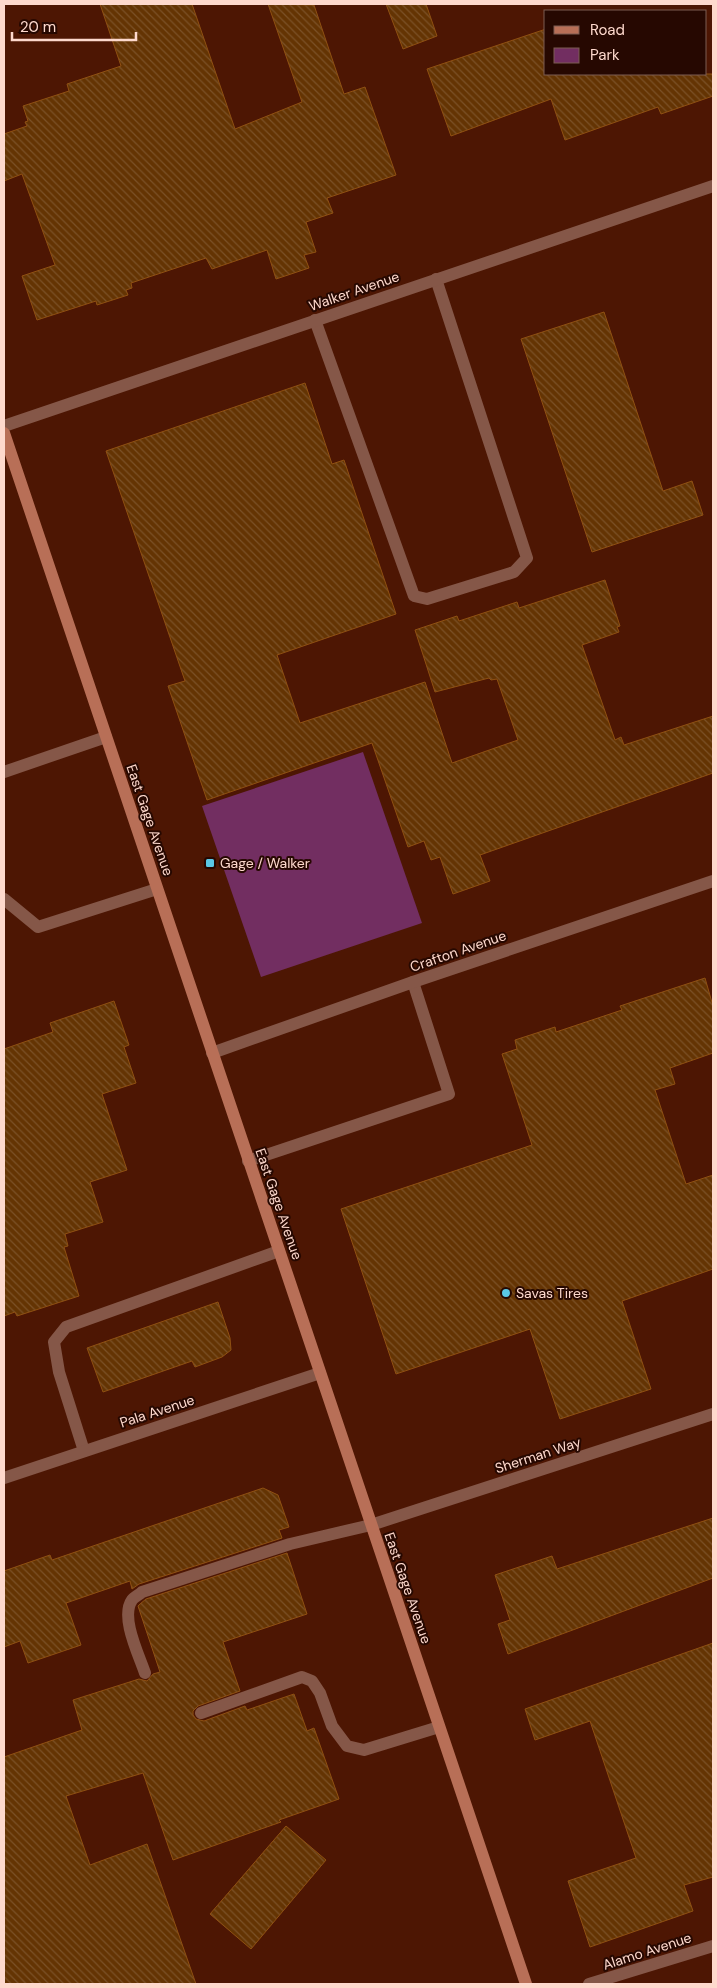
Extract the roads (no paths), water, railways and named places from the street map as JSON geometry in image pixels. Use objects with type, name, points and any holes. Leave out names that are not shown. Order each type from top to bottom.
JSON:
[{"type":"main road","name":"East Gage Avenue","points":[[4,433],[526,1984]]},
{"type":"street","name":"Walker Avenue","points":[[4,426],[713,186]]},
{"type":"street","points":[[315,320],[414,596],[427,600],[514,572],[527,558],[436,279]]},
{"type":"street","points":[[4,772],[106,738]]},
{"type":"street","name":"Crafton Avenue","points":[[212,1053],[412,982],[713,881]]},
{"type":"street","points":[[4,900],[38,927],[157,889]]},
{"type":"street","points":[[248,1161],[449,1094],[412,982]]},
{"type":"street","points":[[84,1451],[59,1372],[54,1342],[66,1327],[278,1250]]},
{"type":"street","name":"Pala Avenue","points":[[4,1478],[320,1373]]},
{"type":"street","name":"Sherman Way","points":[[145,1673],[128,1625],[127,1613],[132,1600],[142,1592],[290,1544],[372,1525],[713,1414]]},
{"type":"street","points":[[201,1713],[302,1677],[312,1681],[320,1692],[332,1726],[347,1746],[364,1750],[439,1727]]},
{"type":"street","name":"Alamo Avenue","points":[[589,1984],[713,1946]]},
{"type":"place","name":"Gage / Walker","points":[[210,863]]},
{"type":"place","name":"Savas Tires","points":[[506,1293]]}]
